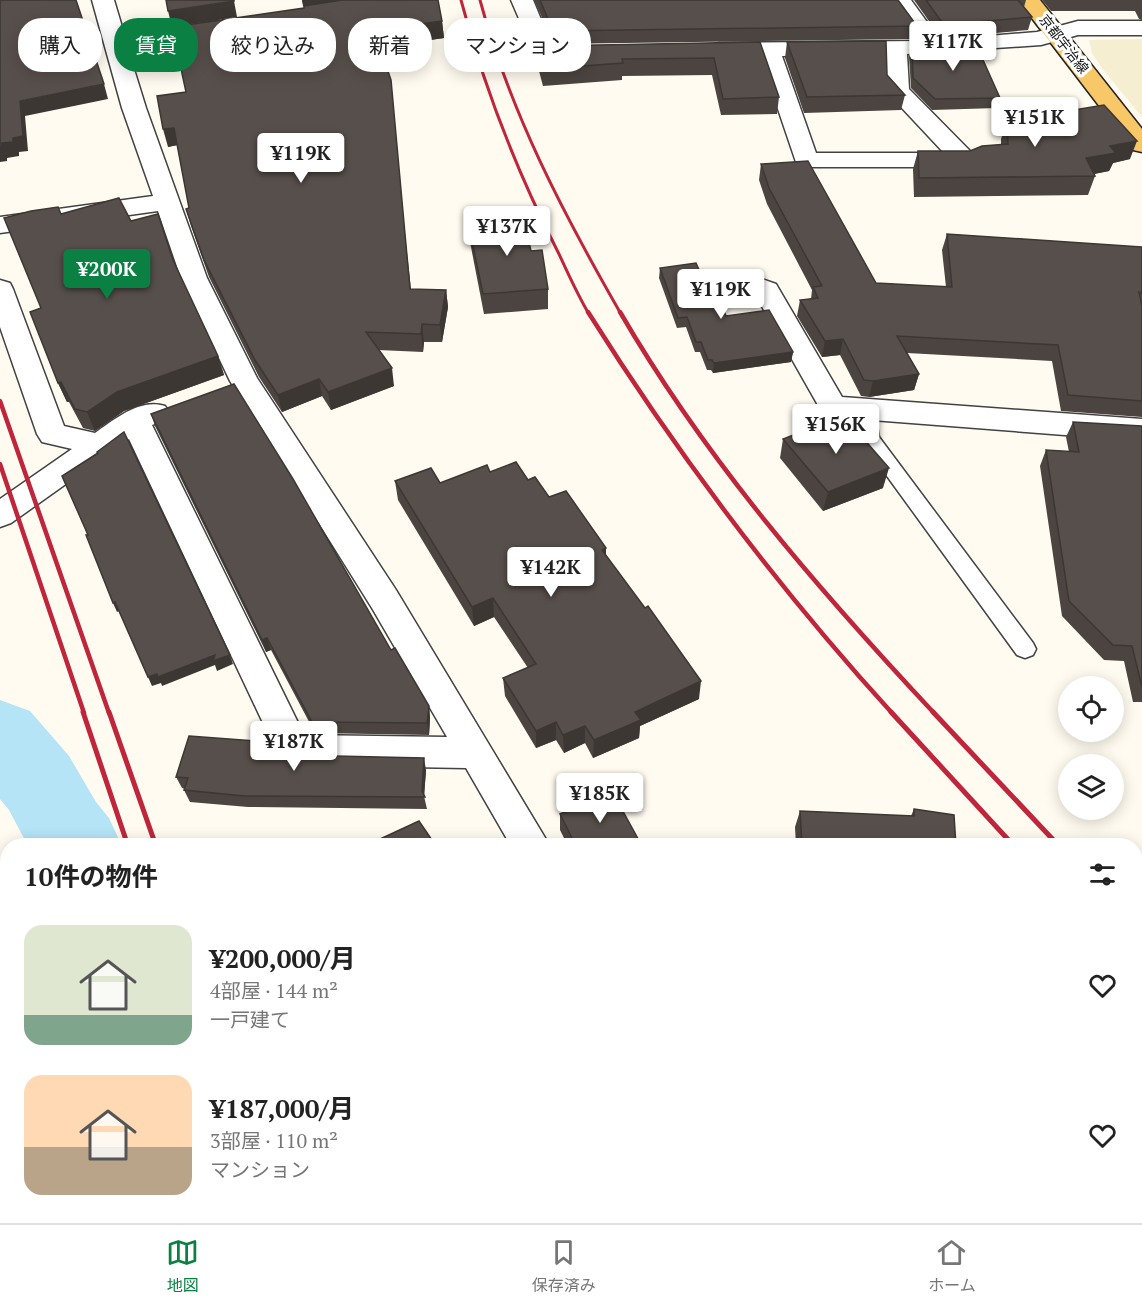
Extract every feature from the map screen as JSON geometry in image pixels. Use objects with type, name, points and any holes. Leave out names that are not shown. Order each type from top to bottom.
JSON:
[{"type":"main road","name":"京都宇治線","points":[[1029,0],[1142,145]]},
{"type":"street","points":[[103,0],[114,38]]},
{"type":"street","points":[[522,0],[544,53],[603,52]]},
{"type":"street","points":[[900,0],[934,47]]},
{"type":"street","points":[[698,51],[934,47],[1041,38],[1055,32],[1083,26],[1142,28]]},
{"type":"street","points":[[769,50],[806,160],[965,160],[898,91],[896,48]]},
{"type":"street","points":[[124,72],[134,108],[233,385],[384,599],[526,838]]},
{"type":"street","points":[[0,225],[167,202]]},
{"type":"street","points":[[756,286],[766,290],[833,407],[1142,430]]},
{"type":"street","points":[[0,289],[52,434],[100,445]]},
{"type":"street","points":[[0,515],[135,420],[179,405]]},
{"type":"street","points":[[135,420],[294,750],[476,753]]},
{"type":"lane","points":[[866,410],[870,438],[1025,649]]},
{"type":"shaded area","points":[[1142,39],[1142,117],[1101,67],[1092,53],[1089,40]]},
{"type":"building","points":[[0,0],[76,0],[82,18],[18,18],[18,72],[100,72],[104,84],[20,101],[23,136],[13,138],[13,142],[2,143],[0,147]]},
{"type":"building","points":[[166,0],[234,0],[234,1],[168,11]]},
{"type":"building","points":[[342,0],[438,0],[442,21],[432,22],[432,18],[348,18],[348,72],[388,72],[391,80],[410,289],[446,290],[440,325],[422,324],[421,334],[366,332],[392,368],[328,392],[319,379],[278,395],[255,360],[204,260],[186,209],[189,208],[174,128],[163,129],[157,96],[186,92],[182,72],[198,72],[198,23],[210,22],[210,72],[336,72],[336,18],[235,18],[304,8],[304,6]]},
{"type":"building","points":[[540,0],[898,0],[917,26],[591,30],[591,18],[548,18]]},
{"type":"building","points":[[926,0],[1018,0],[1032,17],[944,25]]},
{"type":"building","points":[[886,41],[887,75],[905,95],[807,97],[787,42]]},
{"type":"building","points":[[760,42],[779,97],[723,99],[714,58],[622,59],[623,63],[591,65],[591,45]]},
{"type":"building","points":[[975,42],[1000,98],[935,99],[913,78],[912,46]]},
{"type":"building","points":[[1104,105],[1137,141],[1110,146],[1116,153],[1086,158],[1095,176],[919,178],[918,151],[970,151],[982,146],[1008,144],[1007,121]]},
{"type":"building","points":[[808,161],[876,283],[952,287],[947,234],[1142,247],[1142,293],[1139,292],[1142,306],[1142,401],[1068,395],[1058,345],[897,336],[919,374],[873,381],[864,380],[843,339],[825,341],[800,300],[818,298],[813,287],[822,286],[769,188],[761,164]]},
{"type":"building","points":[[119,198],[131,221],[158,214],[173,260],[218,356],[117,392],[87,412],[75,409],[61,382],[58,383],[30,312],[41,308],[4,218],[58,207],[61,214]]},
{"type":"building","points":[[523,216],[531,251],[542,250],[548,289],[483,294],[468,222]]},
{"type":"building","points":[[696,263],[709,292],[716,291],[726,316],[769,310],[793,352],[714,363],[708,360],[701,342],[696,342],[687,317],[678,318],[660,268]]},
{"type":"building","points":[[234,384],[293,479],[391,650],[395,648],[429,706],[427,723],[312,722],[267,638],[262,640],[151,414]]},
{"type":"building","points":[[849,422],[889,468],[828,492],[783,439],[819,425],[825,431]]},
{"type":"building","points":[[1073,422],[1142,426],[1142,687],[1132,646],[1113,645],[1069,601],[1046,450],[1079,452]]},
{"type":"building","points":[[124,432],[230,655],[213,661],[215,655],[158,677],[157,674],[148,677],[115,602],[113,603],[86,535],[88,535],[62,476],[98,453]]},
{"type":"building","points":[[516,462],[528,480],[535,477],[549,497],[566,491],[606,548],[602,550],[645,608],[648,606],[701,681],[635,712],[641,720],[594,740],[585,726],[563,735],[556,722],[536,731],[503,678],[536,664],[493,598],[472,607],[395,481],[431,468],[440,483],[487,465],[490,472]]},
{"type":"building","points":[[189,736],[271,742],[276,751],[290,755],[424,758],[422,791],[425,797],[244,796],[184,790],[188,778],[176,777]]},
{"type":"building","points":[[613,793],[638,838],[572,838],[560,814]]},
{"type":"building","points":[[914,809],[954,815],[955,838],[802,838],[800,811],[914,816]]},
{"type":"building","points":[[419,821],[431,838],[382,838]]},
{"type":"waterway","points":[[102,37],[114,36]]},
{"type":"waterway","points":[[0,736],[39,783],[72,838]]},
{"type":"railway","points":[[461,0],[480,65],[515,160],[589,314]]},
{"type":"railway","points":[[480,0],[492,42],[540,161],[621,314]]},
{"type":"railway","points":[[588,312],[657,417],[731,519],[810,619],[892,713]]},
{"type":"railway","points":[[620,312],[653,367],[689,420],[766,522],[848,619],[934,713]]},
{"type":"railway","points":[[0,401],[109,713]]},
{"type":"railway","points":[[0,464],[84,713]]},
{"type":"railway","points":[[83,712],[125,838]]},
{"type":"railway","points":[[109,712],[153,838]]},
{"type":"railway","points":[[891,712],[1007,838]]},
{"type":"railway","points":[[933,712],[1051,838]]}]
